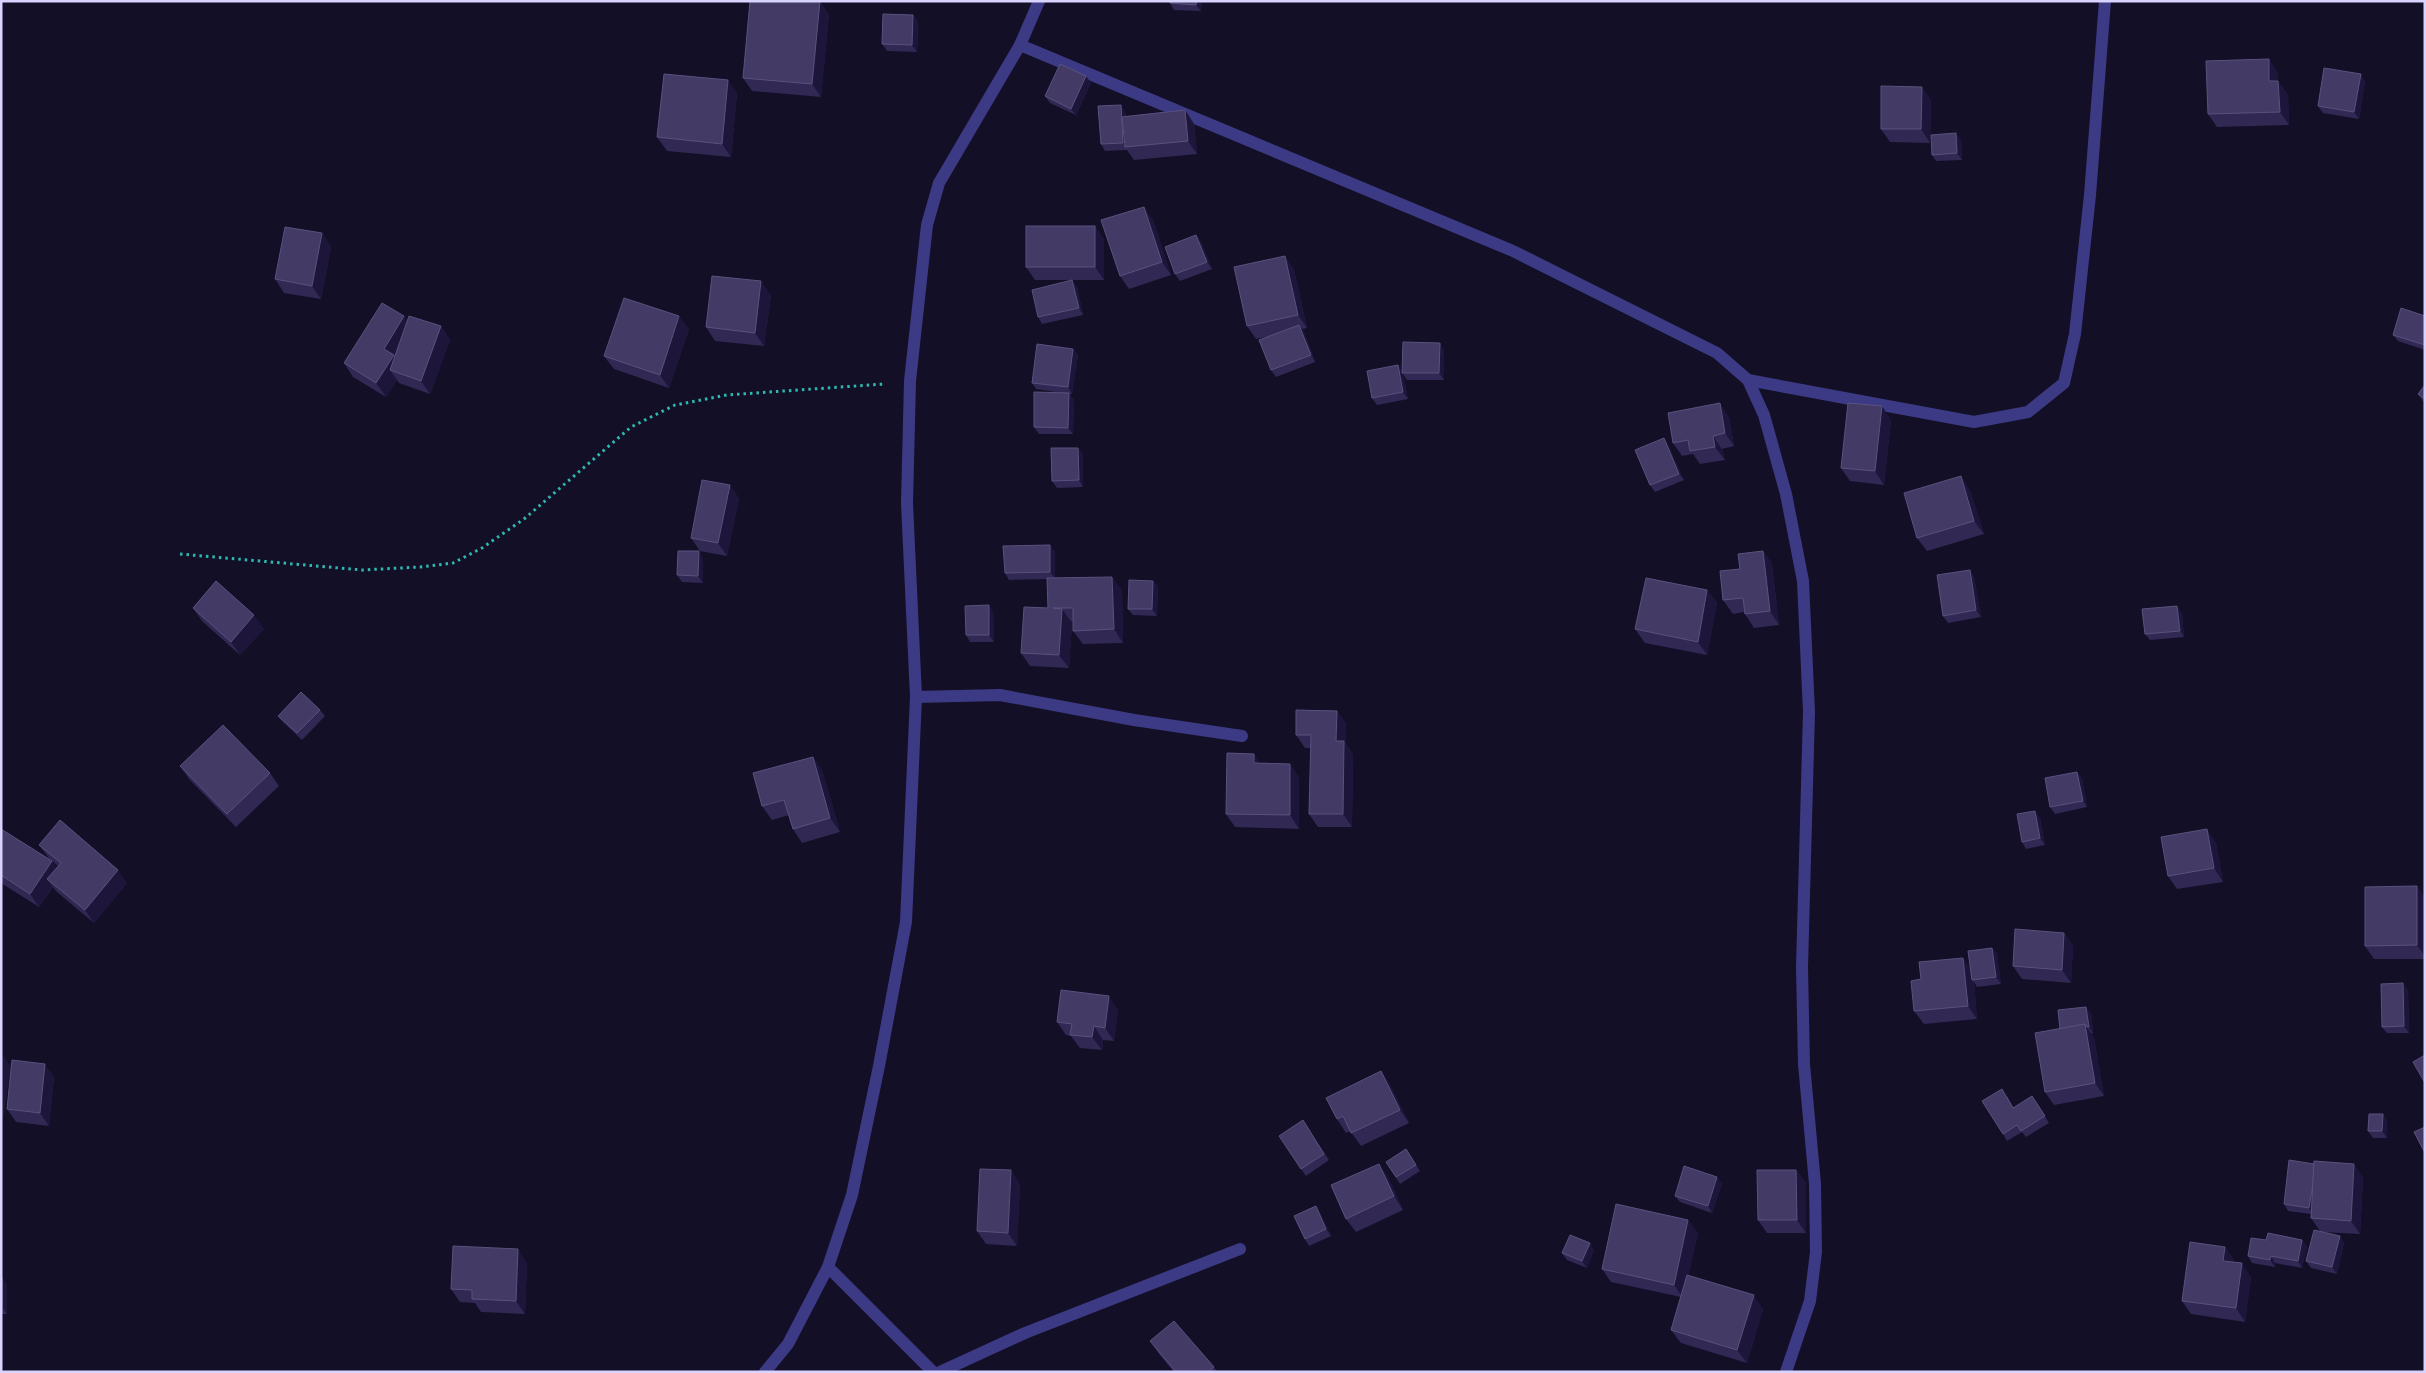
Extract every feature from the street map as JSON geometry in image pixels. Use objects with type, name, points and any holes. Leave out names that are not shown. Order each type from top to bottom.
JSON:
[{"type":"street","points":[[765,1372],[788,1344],[828,1267],[852,1194],[879,1066],[906,922],[916,697],[907,503],[910,382],[927,225],[938,183],[1020,45],[1039,1]]},
{"type":"street","points":[[1748,380],[1974,422],[2028,412],[2064,383],[2074,334],[2089,205],[2105,1]]},
{"type":"street","points":[[1020,45],[1513,251],[1717,353],[1748,380],[1764,415],[1783,486],[1803,581],[1809,712],[1802,967],[1804,1064],[1815,1184],[1816,1252],[1810,1302],[1786,1372]]},
{"type":"street","points":[[916,697],[1000,695],[1134,720],[1242,736]]},
{"type":"street","points":[[940,1372],[1025,1333],[1240,1249]]},
{"type":"street","points":[[828,1267],[933,1372]]},
{"type":"path","points":[[180,554],[362,570],[420,567],[453,562],[482,548],[524,519],[631,427],[675,404],[727,395],[910,382]]},
{"type":"building","points":[[750,1],[820,1],[812,84],[743,78]]},
{"type":"building","points":[[1170,1],[1197,1],[1196,5],[1170,3]]},
{"type":"building","points":[[883,14],[913,15],[912,45],[882,44]]},
{"type":"building","points":[[2269,59],[2269,81],[2278,81],[2280,112],[2208,114],[2206,61]]},
{"type":"building","points":[[1060,64],[1086,76],[1071,109],[1045,96]]},
{"type":"building","points":[[2324,68],[2361,74],[2354,112],[2318,106]]},
{"type":"building","points":[[664,74],[728,80],[722,144],[657,137]]},
{"type":"building","points":[[1881,86],[1922,87],[1921,129],[1881,129]]},
{"type":"building","points":[[1121,105],[1123,143],[1101,144],[1098,106]]},
{"type":"building","points":[[1185,110],[1188,141],[1125,147],[1122,117]]},
{"type":"building","points":[[1956,133],[1957,153],[1932,155],[1931,135]]},
{"type":"building","points":[[1144,207],[1162,262],[1120,276],[1101,220]]},
{"type":"building","points":[[1026,226],[1095,226],[1095,267],[1026,267]]},
{"type":"building","points":[[285,227],[322,233],[312,286],[275,279]]},
{"type":"building","points":[[1196,235],[1207,262],[1175,274],[1165,247]]},
{"type":"building","points":[[1285,256],[1298,315],[1247,326],[1234,267]]},
{"type":"building","points":[[712,276],[761,281],[755,333],[706,327]]},
{"type":"building","points":[[1072,280],[1079,308],[1038,317],[1032,290]]},
{"type":"building","points":[[624,298],[679,316],[660,375],[604,356]]},
{"type":"building","points":[[382,303],[404,316],[384,349],[394,355],[376,383],[344,363]]},
{"type":"building","points":[[2401,308],[2425,316],[2425,345],[2393,335]]},
{"type":"building","points":[[409,316],[441,326],[421,381],[390,370]]},
{"type":"building","points":[[1299,325],[1311,355],[1271,370],[1259,340]]},
{"type":"building","points":[[1403,342],[1440,343],[1439,373],[1402,373]]},
{"type":"building","points":[[1037,344],[1073,349],[1068,387],[1032,383]]},
{"type":"building","points":[[1398,365],[1403,392],[1372,398],[1367,371]]},
{"type":"building","points":[[2425,385],[2425,399],[2418,394]]},
{"type":"building","points":[[1034,392],[1069,393],[1068,428],[1034,427]]},
{"type":"building","points":[[1720,403],[1725,433],[1713,436],[1715,447],[1690,451],[1688,440],[1673,443],[1668,413]]},
{"type":"building","points":[[1848,403],[1882,406],[1875,471],[1841,468]]},
{"type":"building","points":[[1664,438],[1679,474],[1650,485],[1635,450]]},
{"type":"building","points":[[1051,448],[1078,448],[1079,480],[1052,481]]},
{"type":"building","points":[[1961,476],[1974,521],[1917,538],[1904,493]]},
{"type":"building","points":[[702,480],[730,485],[718,543],[691,538]]},
{"type":"building","points":[[1050,545],[1050,572],[1005,573],[1003,546]]},
{"type":"building","points":[[678,551],[699,551],[698,576],[677,575]]},
{"type":"building","points":[[1763,551],[1770,611],[1745,614],[1743,598],[1723,600],[1720,571],[1740,569],[1738,554]]},
{"type":"building","points":[[1970,570],[1976,610],[1943,616],[1937,575]]},
{"type":"building","points":[[1112,577],[1114,629],[1073,631],[1073,608],[1053,608],[1062,609],[1059,655],[1021,653],[1024,607],[1048,608],[1047,578]]},
{"type":"building","points":[[1646,578],[1707,590],[1698,642],[1635,629]]},
{"type":"building","points":[[1129,580],[1153,581],[1152,609],[1128,609]]},
{"type":"building","points":[[216,581],[254,615],[231,642],[193,608]]},
{"type":"building","points":[[989,605],[989,635],[966,635],[965,606]]},
{"type":"building","points":[[2177,606],[2180,631],[2145,634],[2142,609]]},
{"type":"building","points":[[301,692],[320,710],[297,733],[278,716]]},
{"type":"building","points":[[1296,710],[1337,711],[1336,741],[1344,741],[1343,814],[1309,814],[1311,735],[1296,735]]},
{"type":"building","points":[[223,725],[270,773],[227,814],[180,766]]},
{"type":"building","points":[[1227,753],[1254,754],[1254,763],[1290,764],[1290,815],[1226,814]]},
{"type":"building","points":[[813,757],[830,818],[793,829],[784,800],[762,806],[753,773]]},
{"type":"building","points":[[2077,772],[2083,801],[2050,807],[2045,778]]},
{"type":"building","points":[[2035,811],[2040,838],[2022,842],[2017,814]]},
{"type":"building","points":[[60,820],[118,870],[85,910],[47,879],[61,863],[39,845]]},
{"type":"building","points":[[1,829],[52,861],[30,894],[1,875]]},
{"type":"building","points":[[2207,829],[2214,868],[2168,876],[2161,837]]},
{"type":"building","points":[[2417,886],[2417,945],[2365,946],[2365,887]]},
{"type":"building","points":[[2015,929],[2064,933],[2062,970],[2013,966]]},
{"type":"building","points":[[1992,948],[1996,977],[1972,980],[1968,951]]},
{"type":"building","points":[[1963,958],[1968,1006],[1914,1011],[1911,981],[1921,979],[1919,962]]},
{"type":"building","points":[[2403,983],[2404,1026],[2382,1027],[2381,984]]},
{"type":"building","points":[[1061,990],[1109,996],[1105,1028],[1094,1026],[1092,1037],[1070,1035],[1072,1024],[1057,1022]]},
{"type":"building","points":[[2086,1007],[2089,1027],[2085,1024],[2060,1029],[2058,1010]]},
{"type":"building","points":[[2085,1024],[2095,1083],[2045,1092],[2035,1033]]},
{"type":"building","points":[[2425,1055],[2425,1083],[2413,1062]]},
{"type":"building","points":[[12,1060],[45,1064],[40,1113],[7,1109]]},
{"type":"building","points":[[1381,1071],[1400,1110],[1351,1133],[1343,1116],[1337,1119],[1326,1098]]},
{"type":"building","points":[[2002,1089],[2013,1108],[2032,1096],[2045,1116],[2021,1131],[2017,1125],[2003,1134],[1982,1101]]},
{"type":"building","points":[[2369,1114],[2383,1114],[2382,1131],[2368,1131]]},
{"type":"building","points":[[1303,1120],[1324,1154],[1301,1169],[1279,1136]]},
{"type":"building","points":[[2425,1127],[2425,1153],[2414,1132]]},
{"type":"building","points":[[1406,1149],[1416,1165],[1396,1177],[1386,1162]]},
{"type":"building","points":[[2289,1160],[2314,1164],[2309,1208],[2284,1204]]},
{"type":"building","points":[[2314,1161],[2354,1164],[2351,1221],[2311,1218]]},
{"type":"building","points":[[1379,1164],[1394,1196],[1346,1219],[1331,1185]]},
{"type":"building","points":[[1684,1166],[1717,1177],[1708,1206],[1675,1196]]},
{"type":"building","points":[[980,1169],[1011,1170],[1008,1233],[977,1231]]},
{"type":"building","points":[[1757,1170],[1796,1170],[1797,1220],[1758,1220]]},
{"type":"building","points":[[1616,1204],[1688,1220],[1674,1285],[1602,1269]]},
{"type":"building","points":[[1316,1206],[1326,1229],[1305,1239],[1294,1216]]},
{"type":"building","points":[[2314,1230],[2340,1236],[2332,1267],[2306,1261]]},
{"type":"building","points":[[2268,1233],[2302,1240],[2298,1261],[2271,1256],[2270,1260],[2248,1256],[2251,1238],[2266,1240]]},
{"type":"building","points":[[1570,1235],[1590,1243],[1582,1261],[1562,1253]]},
{"type":"building","points":[[2190,1242],[2225,1247],[2223,1261],[2242,1263],[2236,1308],[2182,1301]]},
{"type":"building","points":[[453,1246],[518,1249],[516,1301],[472,1299],[472,1290],[451,1289]]},
{"type":"building","points":[[1687,1275],[1754,1295],[1737,1350],[1671,1330]]},
{"type":"building","points":[[2,1278],[2,1307],[1,1307]]},
{"type":"building","points":[[1174,1321],[1214,1367],[1208,1372],[1176,1372],[1150,1341]]}]
